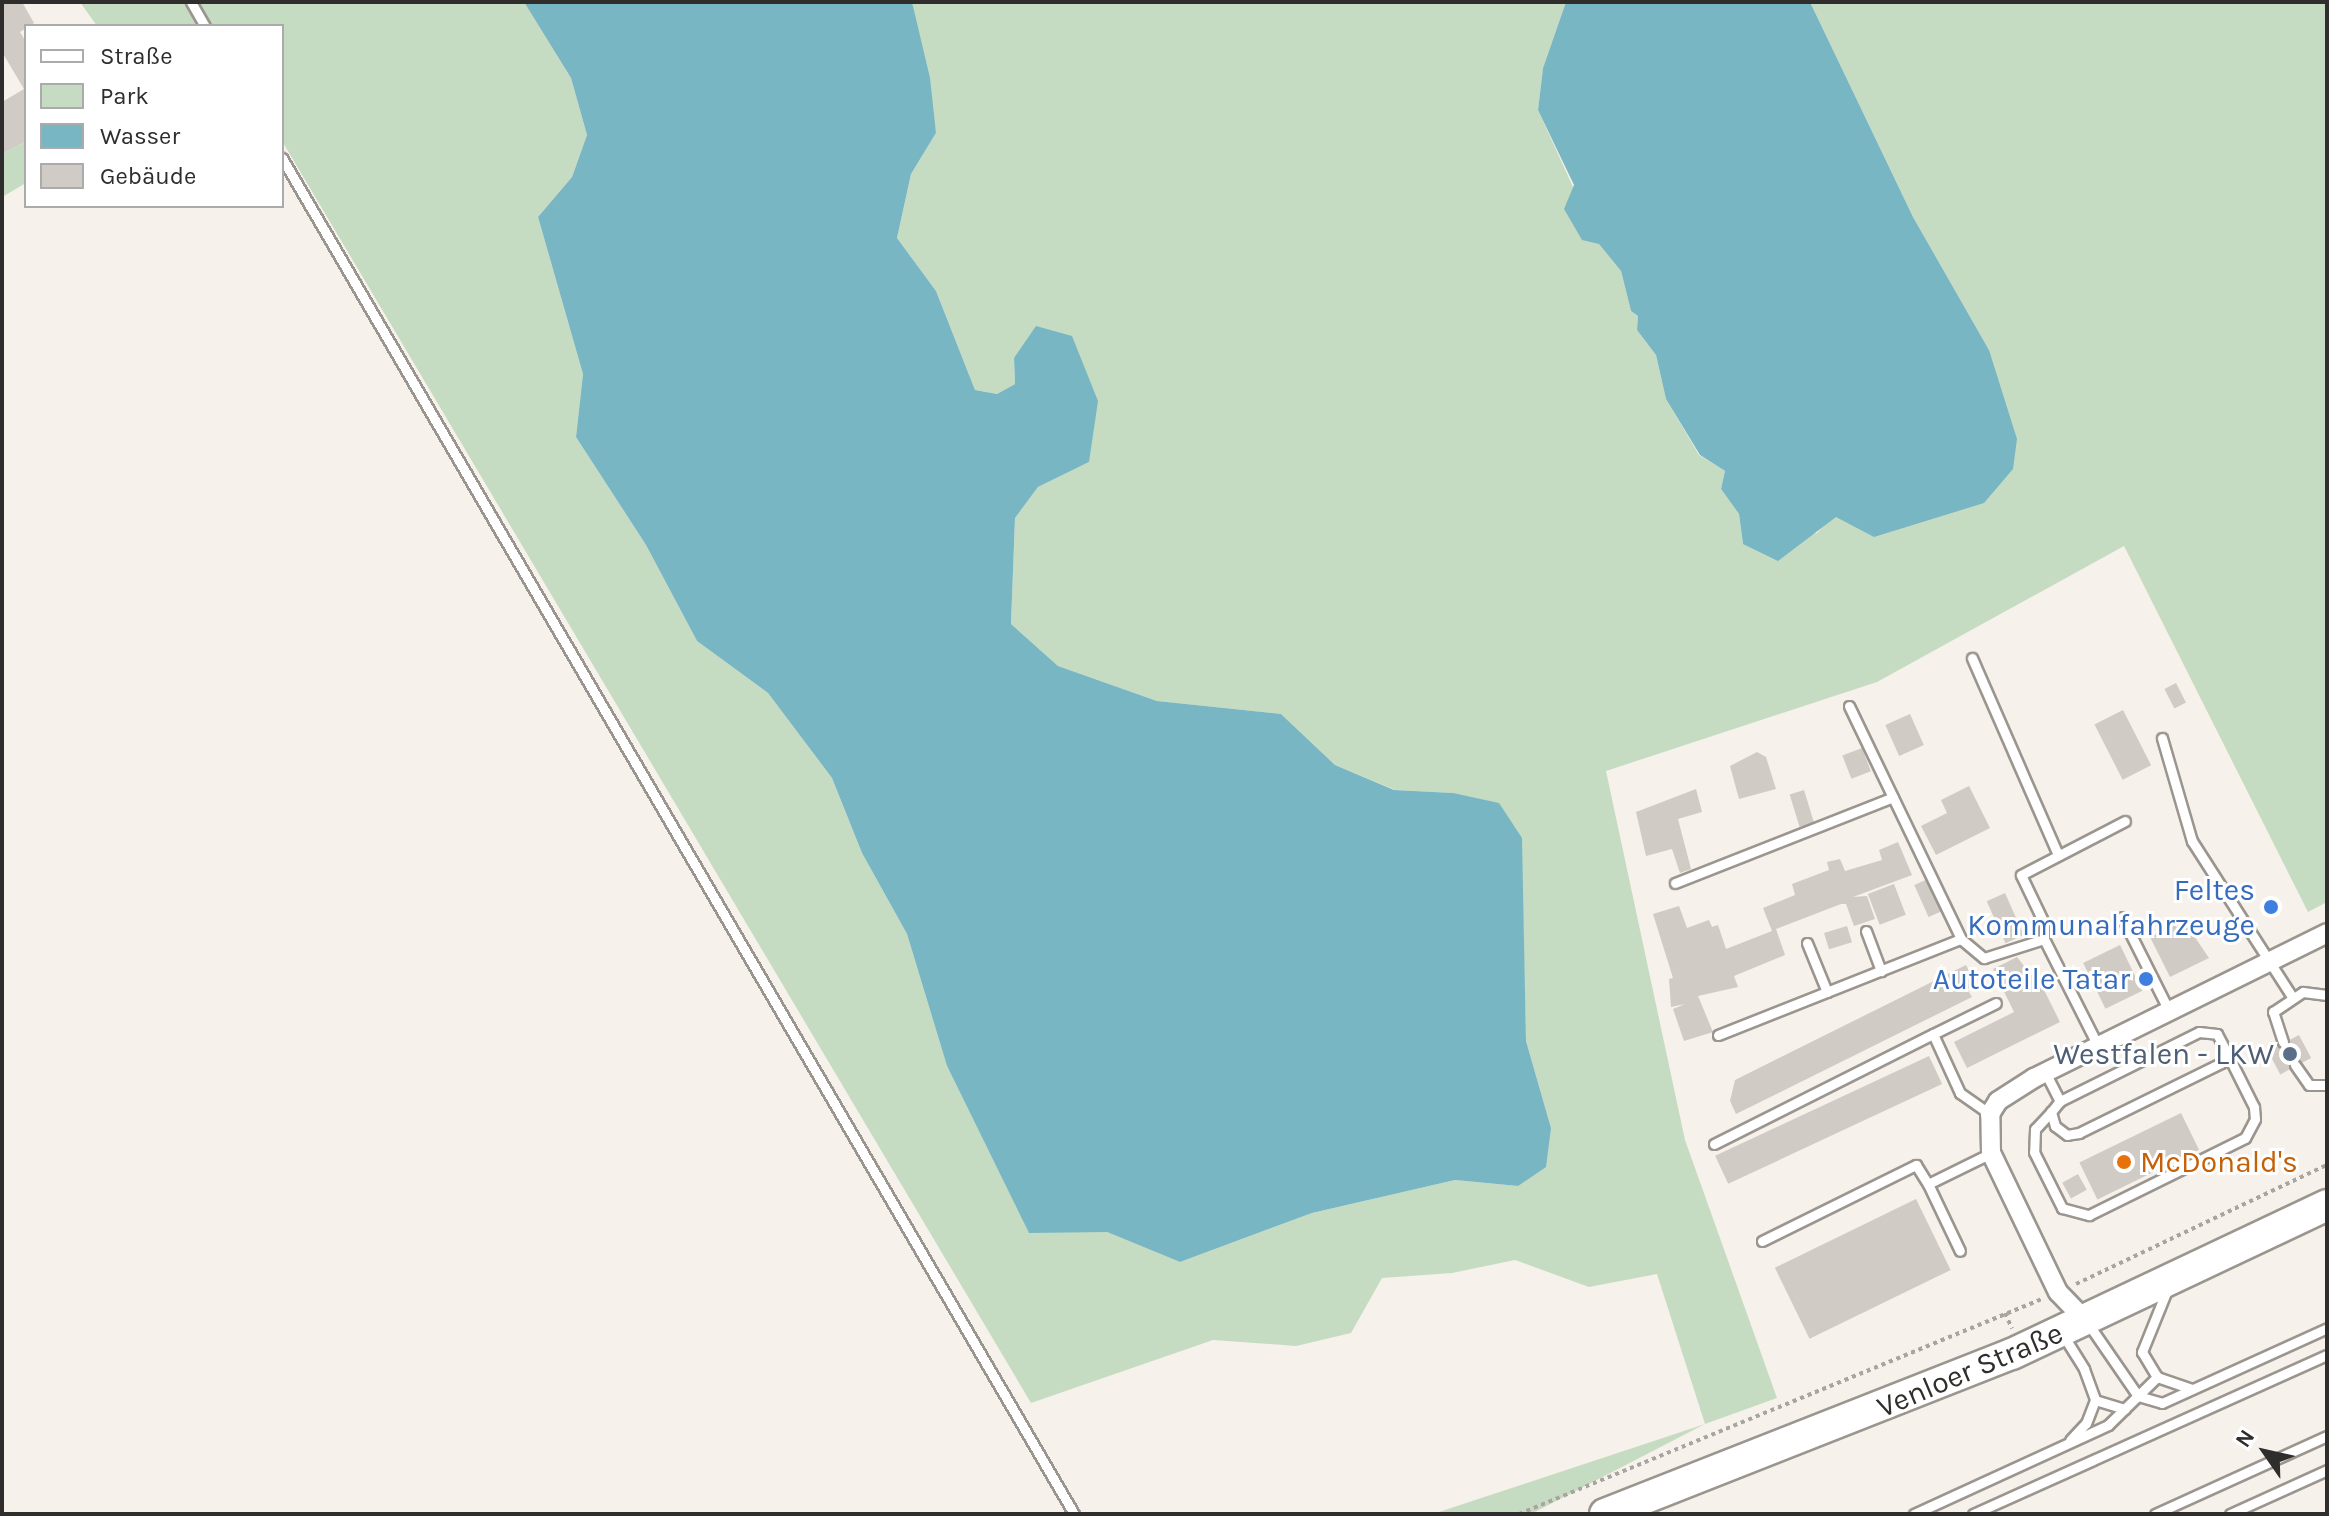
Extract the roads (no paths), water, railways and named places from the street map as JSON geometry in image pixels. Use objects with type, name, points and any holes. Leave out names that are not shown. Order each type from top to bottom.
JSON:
[{"type":"main road","name":"Venloer Straße","points":[[1605,1514],[2073,1327],[2171,1283],[2327,1205]]},
{"type":"street","points":[[2073,1327],[1991,1153],[1990,1114],[2013,1089],[2327,933]]},
{"type":"lane","points":[[191,2],[204,24]]},
{"type":"lane","points":[[284,161],[1074,1514]]},
{"type":"lane","points":[[1972,658],[2058,855]]},
{"type":"lane","points":[[1849,706],[1961,939],[1984,958],[2044,939]]},
{"type":"lane","points":[[2162,738],[2192,841],[2292,997]]},
{"type":"lane","points":[[1675,883],[1893,797]]},
{"type":"lane","points":[[2098,1046],[2044,939],[2044,923],[2021,875],[2125,821]]},
{"type":"lane","points":[[2122,917],[2169,1011]]},
{"type":"lane","points":[[1866,931],[1881,971]]},
{"type":"lane","points":[[1718,1035],[1961,939]]},
{"type":"lane","points":[[1807,943],[1827,992]]},
{"type":"lane","points":[[2283,1042],[2273,1012],[2303,992],[2327,995]]},
{"type":"lane","points":[[1714,1144],[1996,1003]]},
{"type":"lane","points":[[2199,1032],[2217,1034],[2226,1051],[2254,1107],[2255,1119],[2245,1138],[2089,1215],[2078,1216],[2062,1208],[2034,1152],[2035,1129],[2060,1101],[2199,1032]]},
{"type":"lane","points":[[1933,1034],[1960,1093],[1990,1114]]},
{"type":"lane","points":[[2051,1112],[2055,1126],[2067,1135],[2079,1133],[2221,1063],[2226,1051]]},
{"type":"lane","points":[[2295,1065],[2309,1085],[2327,1085]]},
{"type":"lane","points":[[2045,1072],[2060,1101]]},
{"type":"lane","points":[[1928,1184],[1991,1153]]},
{"type":"lane","points":[[1762,1241],[1916,1165],[1960,1251]]},
{"type":"lane","points":[[2171,1283],[2142,1352],[2157,1377],[2192,1389]]},
{"type":"lane","points":[[2073,1327],[2138,1396],[2162,1403],[2327,1328]]},
{"type":"lane","points":[[2065,1445],[2086,1423],[2095,1400],[2073,1327]]},
{"type":"lane","points":[[1973,1514],[2327,1355]]},
{"type":"lane","points":[[1914,1514],[2108,1425],[2157,1377]]},
{"type":"lane","points":[[2095,1400],[2125,1409]]},
{"type":"lane","points":[[2155,1514],[2327,1436]]},
{"type":"lane","points":[[2230,1514],[2327,1470]]},
{"type":"water","points":[[524,2],[912,2],[930,78],[936,133],[911,174],[897,238],[936,291],[975,390],[997,394],[1015,384],[1014,358],[1036,326],[1072,336],[1098,401],[1089,462],[1038,487],[1015,518],[1011,624],[1058,666],[1157,701],[1281,714],[1335,765],[1394,790],[1453,793],[1499,803],[1522,838],[1526,1041],[1551,1128],[1546,1167],[1518,1186],[1455,1180],[1312,1213],[1180,1262],[1107,1232],[1029,1233],[947,1066],[907,934],[862,853],[832,778],[768,693],[697,641],[646,545],[576,437],[583,374],[538,217],[572,177],[587,135],[571,78]]},
{"type":"water","points":[[1566,2],[1810,2],[1913,217],[1989,350],[2017,439],[2013,469],[1984,503],[1874,537],[1836,517],[1778,561],[1743,544],[1739,514],[1721,489],[1725,471],[1700,455],[1666,399],[1656,355],[1637,330],[1638,316],[1631,311],[1621,271],[1599,244],[1582,240],[1564,209],[1574,185],[1538,110],[1543,68]]},
{"type":"place","name":"Feltes Kommunalfahrzeuge","points":[[2271,907]]},
{"type":"place","name":"Autoteile Tatar","points":[[2146,979]]},
{"type":"place","name":"Westfalen - LKW","points":[[2290,1054]]},
{"type":"place","name":"McDonald's","points":[[2124,1162]]}]
